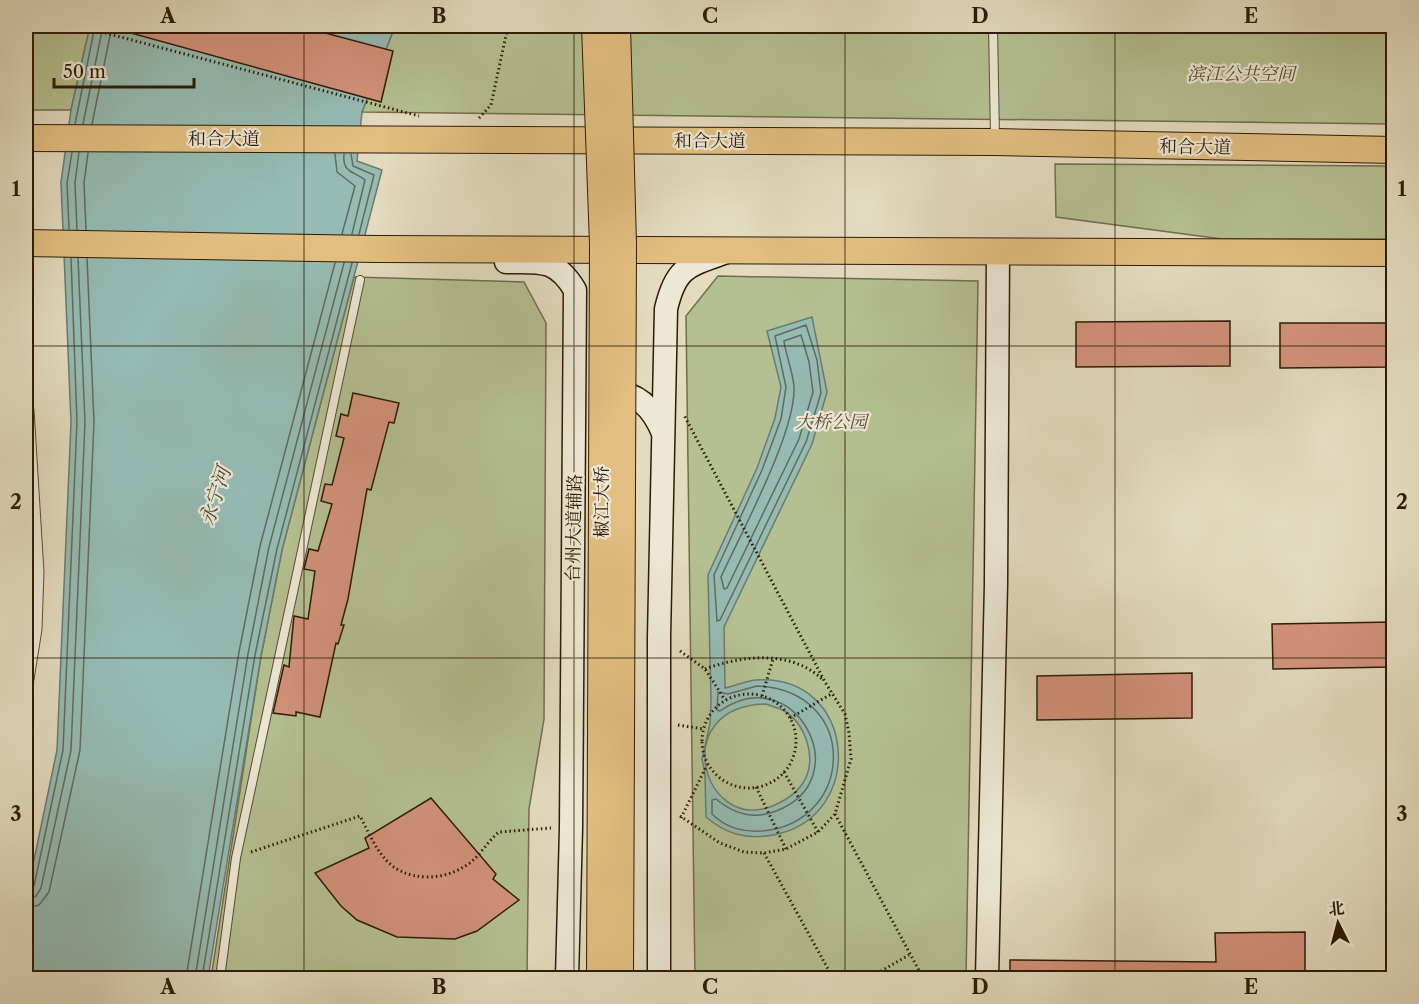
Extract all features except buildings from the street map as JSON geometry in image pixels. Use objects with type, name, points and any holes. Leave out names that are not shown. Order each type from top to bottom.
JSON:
[{"type":"main road","name":"椒江大桥","points":[[595,26],[603,244],[600,978]]},
{"type":"main road","name":"椒江大桥","points":[[617,26],[622,244],[620,978]]},
{"type":"main road","name":"和合大道","points":[[26,138],[995,142],[1394,150]]},
{"type":"main road","points":[[26,243],[376,249],[1394,253]]},
{"type":"main road","name":"台州大道辅路","points":[[376,249],[459,262],[549,264],[564,271],[575,290],[571,828],[567,978]]},
{"type":"main road","points":[[659,978],[659,637],[666,309],[672,284],[690,266],[733,250]]},
{"type":"main road","points":[[987,978],[996,596],[998,252]]},
{"type":"main road","points":[[574,429],[584,405],[595,397],[615,393],[641,401],[654,411],[664,434]]},
{"type":"main road","points":[[567,953],[581,978]]},
{"type":"main road","points":[[645,978],[659,953]]},
{"type":"street","points":[[26,410],[36,572],[34,629],[26,679]]},
{"type":"lane","points":[[993,26],[995,142]]},
{"type":"lane","points":[[220,978],[236,858],[360,280]]},
{"type":"path","points":[[80,26],[422,117]]},
{"type":"path","points":[[478,119],[491,105],[508,26]]},
{"type":"path","points":[[675,809],[681,818],[720,843],[744,852],[764,853],[786,849],[818,832],[835,814],[851,759],[845,714],[825,682],[681,407]]},
{"type":"path","points":[[659,637],[705,669],[725,700]]},
{"type":"path","points":[[705,669],[741,659],[792,661],[811,669],[825,682]]},
{"type":"path","points":[[763,694],[772,661]]},
{"type":"path","points":[[791,717],[833,693]]},
{"type":"path","points":[[744,694],[763,694],[791,717],[795,747],[785,773],[757,788],[732,785],[720,778],[707,765],[702,742],[703,729],[709,715],[725,700],[744,694]]},
{"type":"path","points":[[681,818],[707,765]]},
{"type":"path","points":[[785,773],[818,832]]},
{"type":"path","points":[[757,788],[786,849]]},
{"type":"path","points":[[835,814],[923,978]]},
{"type":"path","points":[[236,858],[360,816],[376,848],[398,872],[416,877],[437,877],[459,870],[473,861],[499,832],[516,829],[571,828]]},
{"type":"path","points":[[764,853],[832,978]]},
{"type":"path","points":[[869,978],[909,955]]},
{"type":"green space","points":[[26,26],[90,26],[71,110],[26,110]]},
{"type":"green space","name":"滨江公共空间","points":[[395,26],[1393,26],[1393,124],[362,112]]},
{"type":"green space","points":[[1055,164],[1393,166],[1393,239],[1222,239],[1056,217]]},
{"type":"green space","name":"大桥公园","points":[[718,276],[978,281],[966,978],[695,978],[686,316]]},
{"type":"green space","points":[[354,277],[524,282],[546,323],[544,719],[529,809],[527,978],[211,978],[261,656],[282,550]]},
{"type":"water","name":"永宁河","points":[[90,26],[395,26],[362,112],[357,161],[382,170],[282,550],[261,656],[208,978],[26,978],[26,898],[57,750],[71,422],[61,182],[71,110]]},
{"type":"water","points":[[812,317],[827,392],[812,444],[724,627],[725,688],[756,680],[790,684],[815,699],[831,721],[838,748],[836,777],[825,803],[804,823],[773,835],[754,837],[721,828],[706,817],[705,774],[702,759],[710,724],[711,699],[708,575],[757,468],[775,418],[781,387],[767,331]],"holes":[[[766,704],[783,710],[798,724],[809,753],[807,774],[800,787],[784,800],[770,807],[746,810],[727,801],[713,785],[706,765],[706,744],[716,724],[735,710]]]}]
